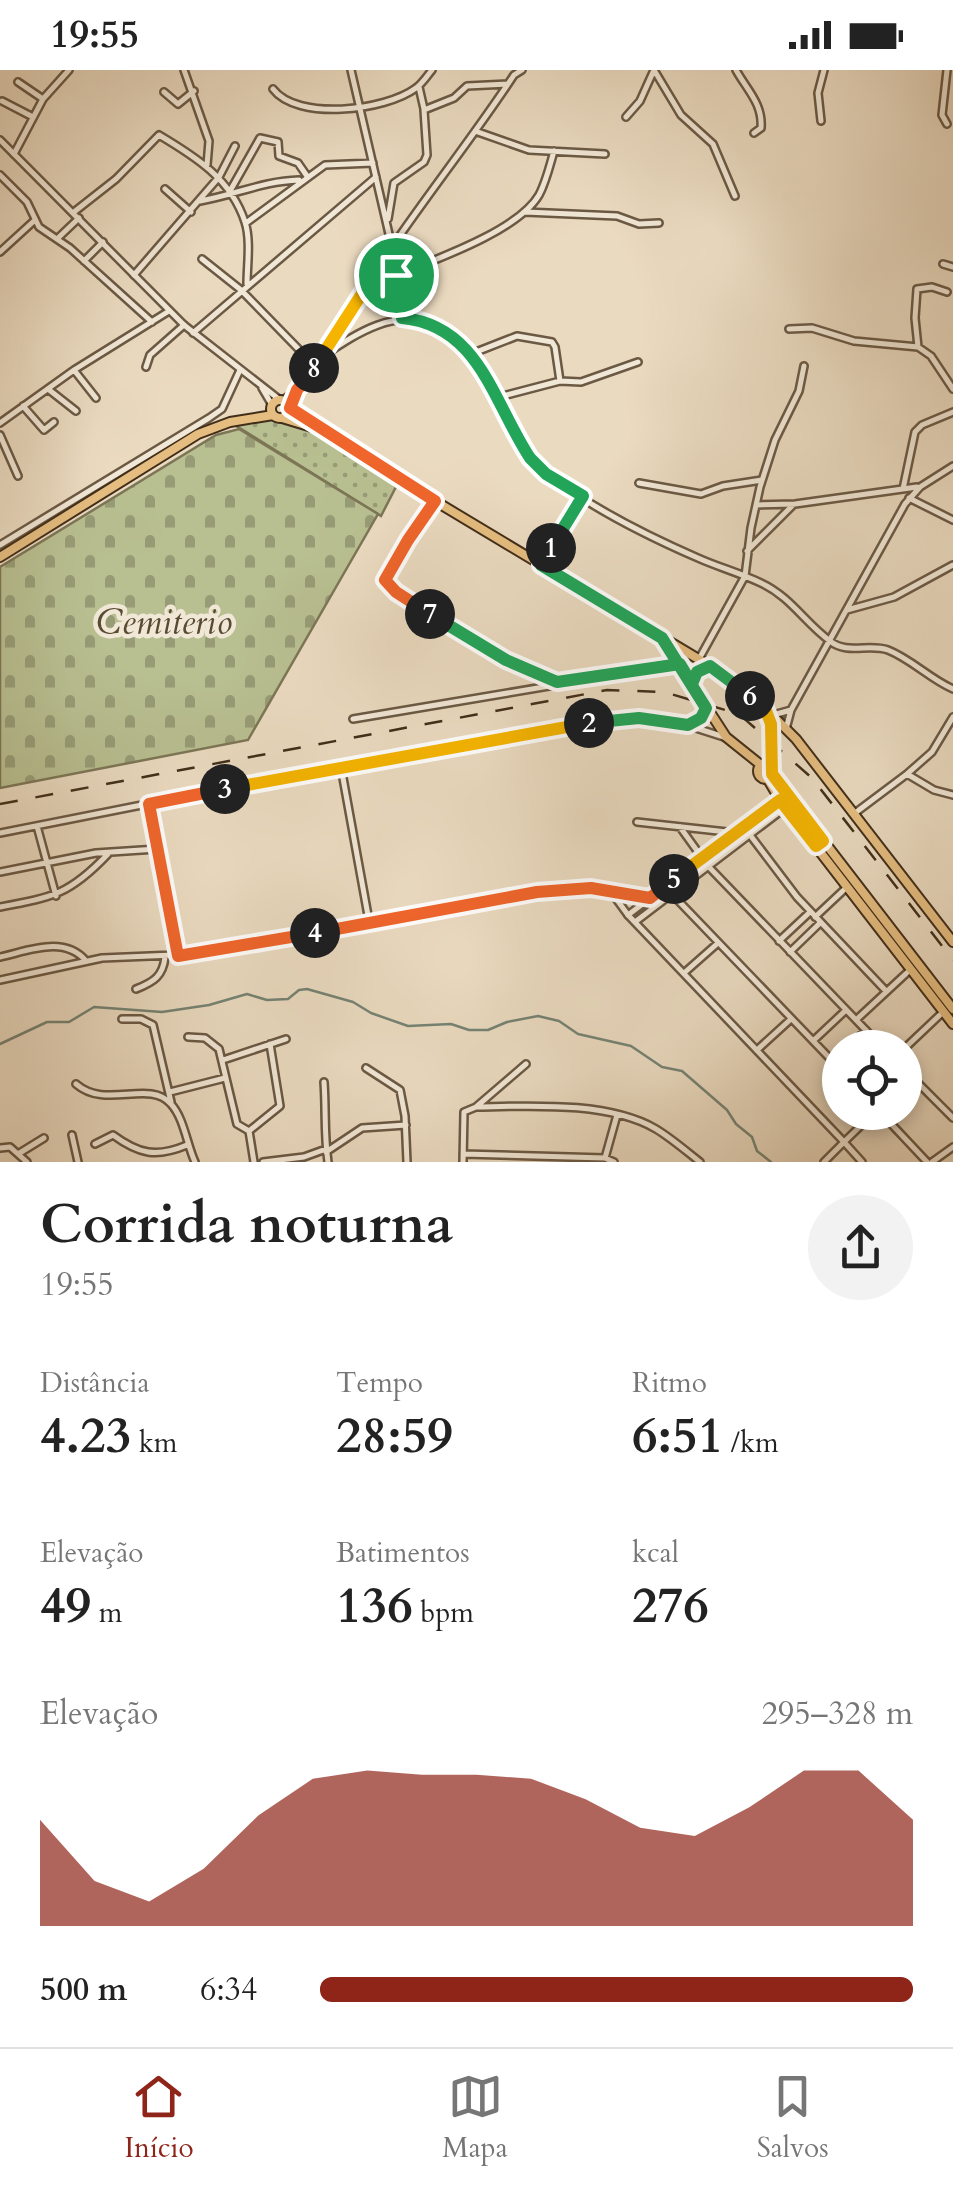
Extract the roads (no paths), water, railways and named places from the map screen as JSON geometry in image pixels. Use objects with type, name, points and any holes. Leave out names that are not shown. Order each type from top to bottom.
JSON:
[{"type":"main road","points":[[0,556],[198,434],[279,408],[328,433],[699,659],[765,708],[796,739],[953,942]]},
{"type":"main road","points":[[662,638],[726,737],[761,764],[758,774],[770,773]]},
{"type":"main road","points":[[692,684],[697,672],[710,666]]},
{"type":"main road","points":[[688,725],[701,718],[706,708]]},
{"type":"main road","points":[[765,708],[774,743],[770,773],[787,801],[948,1010],[953,1024]]},
{"type":"main road","points":[[774,743],[796,739]]},
{"type":"main road","points":[[820,844],[847,887],[881,922],[911,969],[948,1010]]},
{"type":"street","points":[[14,154],[42,99],[69,70]]},
{"type":"street","points":[[184,70],[209,140],[207,165]]},
{"type":"street","points":[[350,70],[387,222],[402,318]]},
{"type":"street","points":[[272,89],[281,100],[296,106],[360,110],[418,87],[432,70]]},
{"type":"street","points":[[0,140],[169,311],[260,386],[279,408],[323,356],[392,247],[522,70]]},
{"type":"street","points":[[626,117],[640,101],[654,70]]},
{"type":"street","points":[[654,70],[681,115],[714,144],[735,196]]},
{"type":"street","points":[[736,70],[756,99],[762,124],[754,133]]},
{"type":"street","points":[[821,122],[818,93],[824,70]]},
{"type":"street","points":[[947,70],[942,114],[947,124]]},
{"type":"street","points":[[18,82],[42,99]]},
{"type":"street","points":[[424,110],[454,98],[467,86],[508,84]]},
{"type":"street","points":[[387,222],[394,183],[424,162],[427,155],[418,87]]},
{"type":"street","points":[[164,92],[178,104],[194,91]]},
{"type":"street","points":[[2,100],[32,116]]},
{"type":"street","points":[[475,131],[510,145],[605,154]]},
{"type":"street","points":[[58,238],[157,135],[207,165],[230,194],[246,224],[244,287]]},
{"type":"street","points":[[230,194],[260,138],[278,142],[279,156],[298,162],[305,178]]},
{"type":"street","points":[[134,274],[200,201],[236,146]]},
{"type":"street","points":[[396,275],[472,244],[522,212],[540,193],[554,151]]},
{"type":"street","points":[[246,224],[305,178],[332,164],[373,163]]},
{"type":"street","points":[[193,333],[376,177]]},
{"type":"street","points":[[200,201],[252,185],[305,178]]},
{"type":"street","points":[[2,179],[27,202],[44,232],[58,238],[152,322]]},
{"type":"street","points":[[166,189],[190,212]]},
{"type":"street","points":[[522,212],[616,216],[639,224],[659,223]]},
{"type":"street","points":[[1,250],[35,220]]},
{"type":"street","points":[[84,260],[102,242]]},
{"type":"street","points":[[202,259],[244,287],[315,366]]},
{"type":"street","points":[[943,264],[953,267]]},
{"type":"street","points":[[918,346],[914,318],[917,289],[932,287],[948,292]]},
{"type":"street","points":[[0,423],[74,370],[169,311]]},
{"type":"street","points":[[323,356],[364,330],[402,318],[437,326],[452,334],[471,354],[535,464],[642,532],[765,584],[830,642],[849,649],[873,647],[890,651],[953,689]]},
{"type":"street","points":[[146,367],[150,355],[184,325]]},
{"type":"street","points":[[789,330],[812,328],[854,341],[918,346],[931,356],[953,389]]},
{"type":"street","points":[[471,354],[517,336],[552,342],[556,346],[560,381]]},
{"type":"street","points":[[496,398],[560,381],[581,382],[638,362]]},
{"type":"street","points":[[699,659],[745,576],[762,480],[775,440],[799,391],[804,366]]},
{"type":"street","points":[[74,370],[96,398]]},
{"type":"street","points":[[0,544],[210,418],[228,399],[240,370]]},
{"type":"street","points":[[48,388],[76,411]]},
{"type":"street","points":[[23,406],[44,430],[54,422]]},
{"type":"street","points":[[900,490],[915,432],[953,412]]},
{"type":"street","points":[[0,434],[18,476]]},
{"type":"street","points":[[786,729],[791,710],[908,501],[920,487],[953,466]]},
{"type":"street","points":[[639,483],[701,494],[762,480]]},
{"type":"street","points":[[756,505],[794,504],[920,487]]},
{"type":"street","points":[[900,490],[908,501],[953,520]]},
{"type":"street","points":[[541,565],[583,496]]},
{"type":"street","points":[[435,501],[393,564],[386,584],[486,649],[557,682]]},
{"type":"street","points":[[747,552],[794,504]]},
{"type":"street","points":[[847,610],[894,597],[953,564]]},
{"type":"street","points":[[353,719],[680,664]]},
{"type":"street","points":[[773,716],[791,710]]},
{"type":"street","points":[[0,833],[622,718],[654,718],[726,737]]},
{"type":"street","points":[[855,814],[932,752],[953,718]]},
{"type":"street","points":[[341,768],[369,921]]},
{"type":"street","points":[[907,774],[934,790],[953,795]]},
{"type":"street","points":[[628,914],[744,827],[787,801]]},
{"type":"street","points":[[634,922],[750,835],[787,801]]},
{"type":"street","points":[[149,804],[178,956]]},
{"type":"street","points":[[637,822],[736,834]]},
{"type":"street","points":[[37,826],[56,896]]},
{"type":"street","points":[[680,827],[708,866],[866,1030]]},
{"type":"street","points":[[744,827],[815,917],[886,991]]},
{"type":"street","points":[[0,872],[110,851],[157,849]]},
{"type":"street","points":[[0,908],[56,896],[85,876],[110,851]]},
{"type":"street","points":[[666,886],[822,1050]]},
{"type":"street","points":[[779,941],[815,917],[847,887]]},
{"type":"street","points":[[0,980],[102,958],[178,956],[537,892],[569,888],[650,898]]},
{"type":"street","points":[[611,891],[634,922],[862,1162]]},
{"type":"street","points":[[790,952],[815,917]]},
{"type":"street","points":[[684,973],[718,943]]},
{"type":"street","points":[[0,958],[51,946],[75,950],[86,962]]},
{"type":"street","points":[[136,989],[153,983],[160,975],[165,956]]},
{"type":"street","points":[[856,1020],[911,969]]},
{"type":"street","points":[[813,1041],[846,1010]]},
{"type":"street","points":[[922,1033],[948,1010]]},
{"type":"street","points":[[122,1019],[135,1018],[154,1025],[171,1104],[195,1162]]},
{"type":"street","points":[[757,1050],[791,1018]]},
{"type":"street","points":[[188,1037],[211,1040],[223,1060],[237,1124],[249,1131]]},
{"type":"street","points":[[223,1060],[286,1039]]},
{"type":"street","points":[[249,1131],[280,1106],[270,1044]]},
{"type":"street","points":[[463,1162],[464,1112],[476,1107],[526,1064]]},
{"type":"street","points":[[366,1068],[400,1090],[406,1125],[406,1162]]},
{"type":"street","points":[[170,1092],[225,1078]]},
{"type":"street","points":[[324,1082],[326,1112],[322,1132],[328,1162]]},
{"type":"street","points":[[76,1084],[98,1096],[150,1094],[171,1104]]},
{"type":"street","points":[[922,1087],[953,1118]]},
{"type":"street","points":[[476,1107],[570,1108],[618,1116],[654,1128],[700,1162]]},
{"type":"street","points":[[605,1158],[618,1116]]},
{"type":"street","points":[[263,1162],[326,1150],[362,1128],[406,1125]]},
{"type":"street","points":[[824,1162],[858,1130]]},
{"type":"street","points":[[897,1130],[930,1162],[953,1147]]},
{"type":"street","points":[[249,1131],[254,1162]]},
{"type":"street","points":[[72,1135],[78,1162]]},
{"type":"street","points":[[95,1144],[113,1135],[127,1146],[164,1155],[186,1145]]},
{"type":"street","points":[[18,1154],[44,1138]]},
{"type":"street","points":[[0,1148],[10,1148],[27,1162]]},
{"type":"street","points":[[463,1154],[605,1158],[614,1162]]},
{"type":"waterway","points":[[0,1044],[47,1022],[69,1022],[94,1007],[162,1012],[247,994],[267,1000],[288,999],[307,989],[353,1002],[408,1026],[451,1024],[469,1030],[488,1030],[538,1016],[559,1021],[578,1034],[631,1046],[662,1067],[682,1071],[727,1110],[752,1137],[757,1151],[771,1162]]},
{"type":"railway","points":[[0,804],[607,690],[664,692],[739,714],[812,778],[953,960]]},
{"type":"park label","name":"Cemiterio","points":[[164,622]]}]
